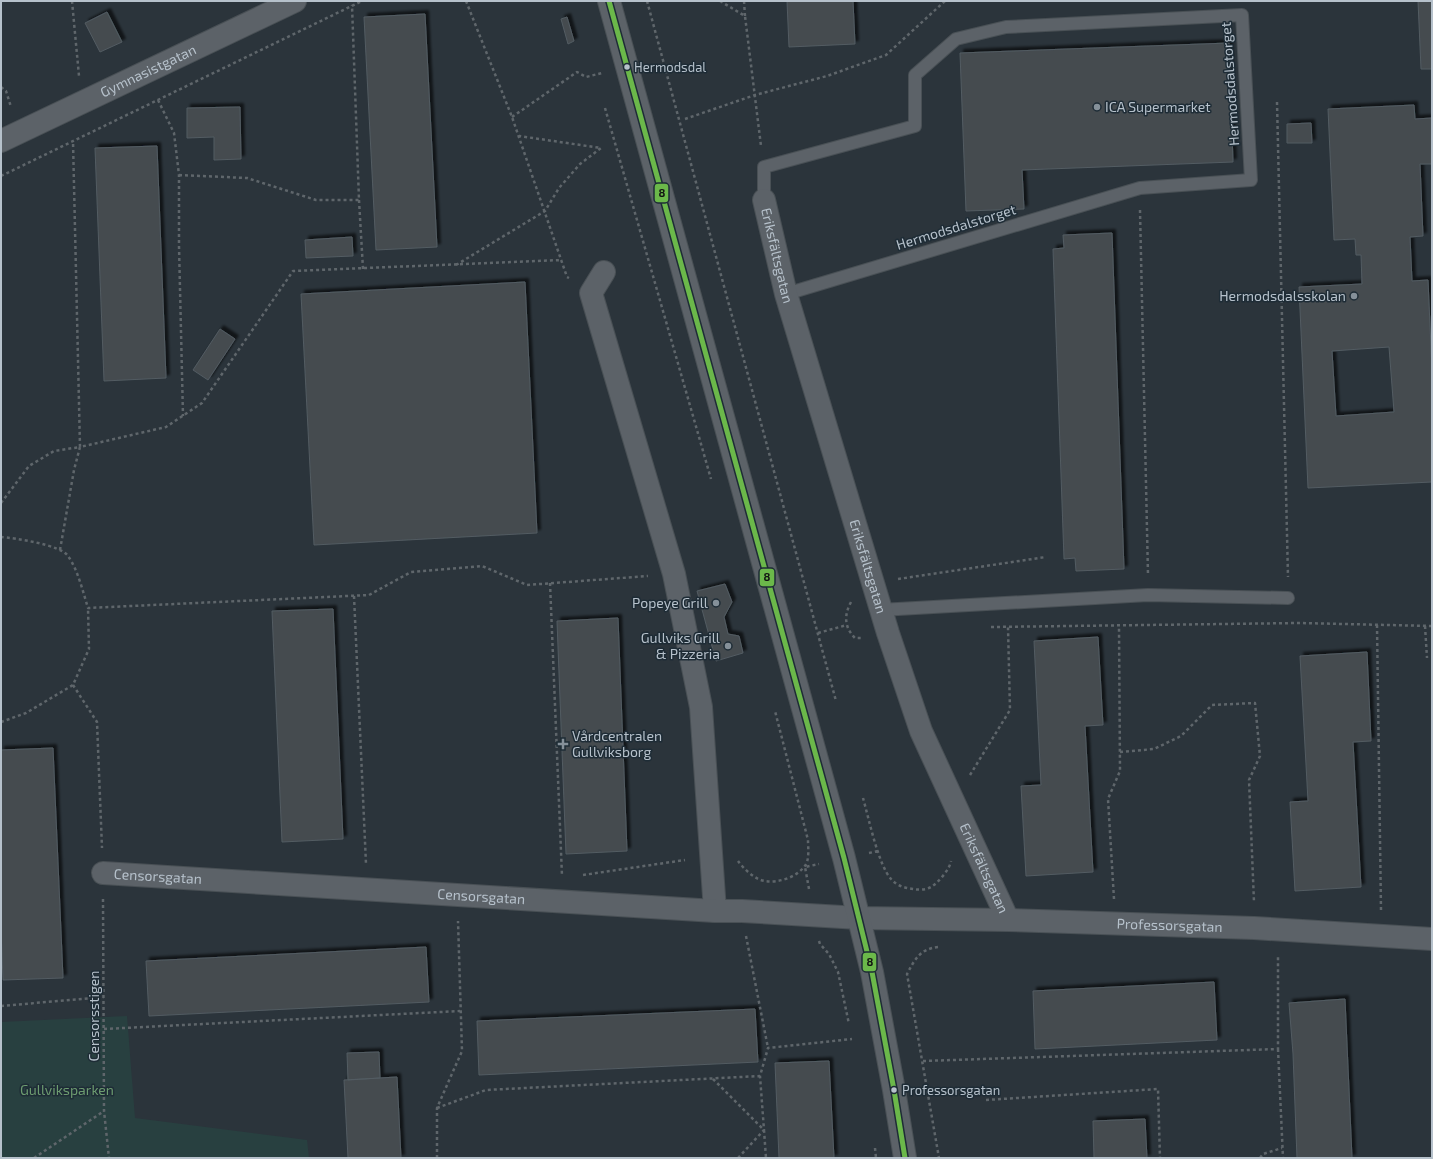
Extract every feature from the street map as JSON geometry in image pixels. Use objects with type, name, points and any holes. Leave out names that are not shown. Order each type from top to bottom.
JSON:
[{"type":"street","name":"Gymnasistgatan","points":[[1,141],[295,1]]},
{"type":"street","points":[[609,1],[844,858],[872,972],[905,1158]]},
{"type":"street","name":"Eriksfältsgatan","points":[[764,200],[786,294],[880,610],[921,731],[1008,920]]},
{"type":"street","points":[[604,272],[591,293],[674,574],[701,707],[715,911]]},
{"type":"street","name":"Censorsgatan","points":[[103,873],[715,911],[742,911],[859,918]]},
{"type":"street","name":"Professorsgatan","points":[[859,918],[1008,920],[1254,928],[1432,939]]},
{"type":"lane","name":"Hermodsdalstorget","points":[[764,167],[915,126],[915,75],[956,39],[1006,27],[1242,15],[1251,180],[1140,188],[786,294]]},
{"type":"lane","points":[[764,167],[764,200]]},
{"type":"lane","points":[[880,610],[1148,595],[1288,598]]},
{"type":"path","points":[[72,1],[82,103]]},
{"type":"path","points":[[1,176],[362,1]]},
{"type":"path","points":[[466,1],[519,136],[546,210],[567,277],[591,293]]},
{"type":"path","points":[[647,1],[836,701]]},
{"type":"path","points":[[720,1],[745,16]]},
{"type":"path","points":[[744,1],[764,167]]},
{"type":"path","points":[[685,120],[755,95],[827,76],[886,55],[945,1]]},
{"type":"path","points":[[352,5],[363,269]]},
{"type":"path","points":[[512,117],[577,72],[586,77],[602,73]]},
{"type":"path","points":[[158,100],[174,133],[179,175],[183,416]]},
{"type":"path","points":[[1277,102],[1288,598]]},
{"type":"path","points":[[605,108],[712,482]]},
{"type":"path","points":[[456,265],[546,210],[560,188],[580,164],[601,148],[519,136]]},
{"type":"path","points":[[60,550],[74,470],[80,447],[73,141]]},
{"type":"path","points":[[179,175],[247,178],[316,200],[359,200]]},
{"type":"path","points":[[1140,188],[1148,595]]},
{"type":"path","points":[[1,503],[29,466],[54,450],[80,447],[166,427],[202,403],[293,271],[562,260]]},
{"type":"path","points":[[1,537],[17,538],[60,550],[68,556],[80,583],[88,608],[88,649],[73,685],[26,713],[1,722]]},
{"type":"path","points":[[88,608],[369,595],[411,572],[482,566],[527,585],[674,574]]},
{"type":"path","points":[[550,583],[563,878],[555,877]]},
{"type":"path","points":[[354,596],[366,869]]},
{"type":"path","points":[[984,627],[1300,623],[1432,626]]},
{"type":"path","points":[[818,633],[846,625]]},
{"type":"path","points":[[1377,625],[1381,936]]},
{"type":"path","points":[[1115,924],[1108,799],[1120,771],[1119,626]]},
{"type":"path","points":[[1425,626],[1427,658]]},
{"type":"path","points":[[954,802],[1010,710],[1008,627]]},
{"type":"path","name":"Censorsstigen","points":[[73,685],[97,722],[103,873],[104,1111],[109,1158]]},
{"type":"path","points":[[1120,752],[1154,749],[1181,736],[1212,706],[1255,704],[1260,756],[1249,780],[1254,928]]},
{"type":"path","points":[[577,876],[712,855],[735,853],[740,863],[756,878],[764,881],[778,881],[793,876],[805,867],[808,856],[808,840],[774,711]]},
{"type":"path","points":[[863,798],[883,865],[892,879],[902,887],[919,890],[931,887],[944,874],[951,864],[952,848],[950,839],[968,832]]},
{"type":"path","points":[[438,1158],[436,1108],[462,1051],[457,894]]},
{"type":"path","points":[[742,911],[768,1048],[760,1076],[766,1158]]},
{"type":"path","points":[[939,1158],[908,974],[917,956],[932,948],[945,946]]},
{"type":"path","points":[[1278,955],[1278,1050],[1283,1158]]},
{"type":"path","points":[[1,1006],[104,997]]},
{"type":"path","points":[[104,1029],[460,1011]]},
{"type":"path","points":[[768,1048],[852,1039]]},
{"type":"path","points":[[923,1061],[1278,1050]]},
{"type":"path","points":[[436,1108],[486,1090],[760,1076]]},
{"type":"path","points":[[713,1078],[764,1130]]},
{"type":"path","points":[[986,1100],[1158,1089],[1160,1158]]},
{"type":"path","points":[[34,1158],[104,1111]]},
{"type":"path","points":[[738,1158],[764,1130]]},
{"type":"path","points":[[874,1148],[876,1158]]},
{"type":"path","points":[[1260,1158],[1263,1154],[1282,1148]]},
{"type":"green space","name":"Gullviksparken","points":[[127,1016],[135,1118],[307,1140],[309,1158],[1,1158],[1,1022]]},
{"type":"building","points":[[787,1],[853,1],[855,44],[789,47]]},
{"type":"building","points":[[1418,1],[1432,1],[1432,69],[1421,69]]},
{"type":"building","points":[[107,12],[122,42],[100,52],[85,23]]},
{"type":"building","points":[[425,14],[437,247],[376,250],[364,17]]},
{"type":"building","points":[[567,17],[574,41],[568,44],[561,19]]},
{"type":"building","name":"ICA Supermarket","points":[[1229,43],[1233,162],[1022,170],[1024,209],[966,211],[960,53]]},
{"type":"building","points":[[1414,105],[1415,119],[1432,118],[1432,164],[1420,164],[1423,236],[1410,237],[1412,281],[1428,280],[1432,371],[1432,482],[1308,488],[1299,287],[1362,284],[1361,255],[1356,255],[1355,239],[1334,240],[1328,109]],"holes":[[[1389,347],[1394,412],[1336,416],[1332,351]]]},
{"type":"building","points":[[240,107],[241,159],[214,160],[214,137],[187,138],[187,108]]},
{"type":"building","points":[[1311,123],[1312,143],[1287,143],[1287,124]]},
{"type":"building","points":[[157,146],[166,378],[104,381],[95,148]]},
{"type":"building","points":[[1112,233],[1124,569],[1076,571],[1075,558],[1064,559],[1053,249],[1064,248],[1063,235]]},
{"type":"building","points":[[352,237],[353,256],[306,258],[305,240]]},
{"type":"building","points":[[525,282],[537,533],[314,545],[301,294]]},
{"type":"building","points":[[220,329],[235,339],[208,380],[193,370]]},
{"type":"building","points":[[725,584],[732,602],[724,617],[728,634],[739,636],[743,653],[716,661],[697,591]]},
{"type":"building","points":[[333,609],[343,839],[282,842],[272,611]]},
{"type":"building","points":[[618,618],[627,851],[566,854],[557,621]]},
{"type":"building","points":[[1098,637],[1103,725],[1085,726],[1093,872],[1026,876],[1021,786],[1041,785],[1034,641]]},
{"type":"building","points":[[1367,652],[1371,741],[1353,742],[1361,887],[1295,891],[1290,802],[1308,801],[1300,656]]},
{"type":"building","points":[[53,748],[63,978],[3,980],[1,928],[1,750]]},
{"type":"building","points":[[426,947],[429,1002],[149,1016],[146,961]]},
{"type":"building","points":[[1214,982],[1217,1040],[1035,1049],[1033,991]]},
{"type":"building","points":[[1345,999],[1352,1158],[1297,1158],[1293,1054],[1289,1003]]},
{"type":"building","points":[[755,1009],[758,1062],[479,1075],[477,1021]]},
{"type":"building","points":[[379,1052],[380,1078],[348,1080],[347,1053]]},
{"type":"building","points":[[829,1061],[834,1158],[779,1158],[775,1063]]},
{"type":"building","points":[[397,1077],[401,1158],[348,1158],[344,1080]]},
{"type":"building","points":[[1145,1119],[1147,1158],[1094,1158],[1093,1121]]},
{"type":"transit line","name":"8","points":[[609,1],[844,858],[872,972],[905,1158]]},
{"type":"place","name":"Hermodsdal","points":[[627,67]]},
{"type":"place","name":"ICA Supermarket","points":[[1097,107]]},
{"type":"place","name":"Hermodsdalsskolan","points":[[1354,296]]},
{"type":"place","name":"Popeye Grill","points":[[716,603]]},
{"type":"place","name":"Gullviks Grill & Pizzeria","points":[[728,646]]},
{"type":"place","name":"Vårdcentralen Gullviksborg","points":[[563,744]]},
{"type":"place","name":"Professorsgatan","points":[[894,1090]]}]
